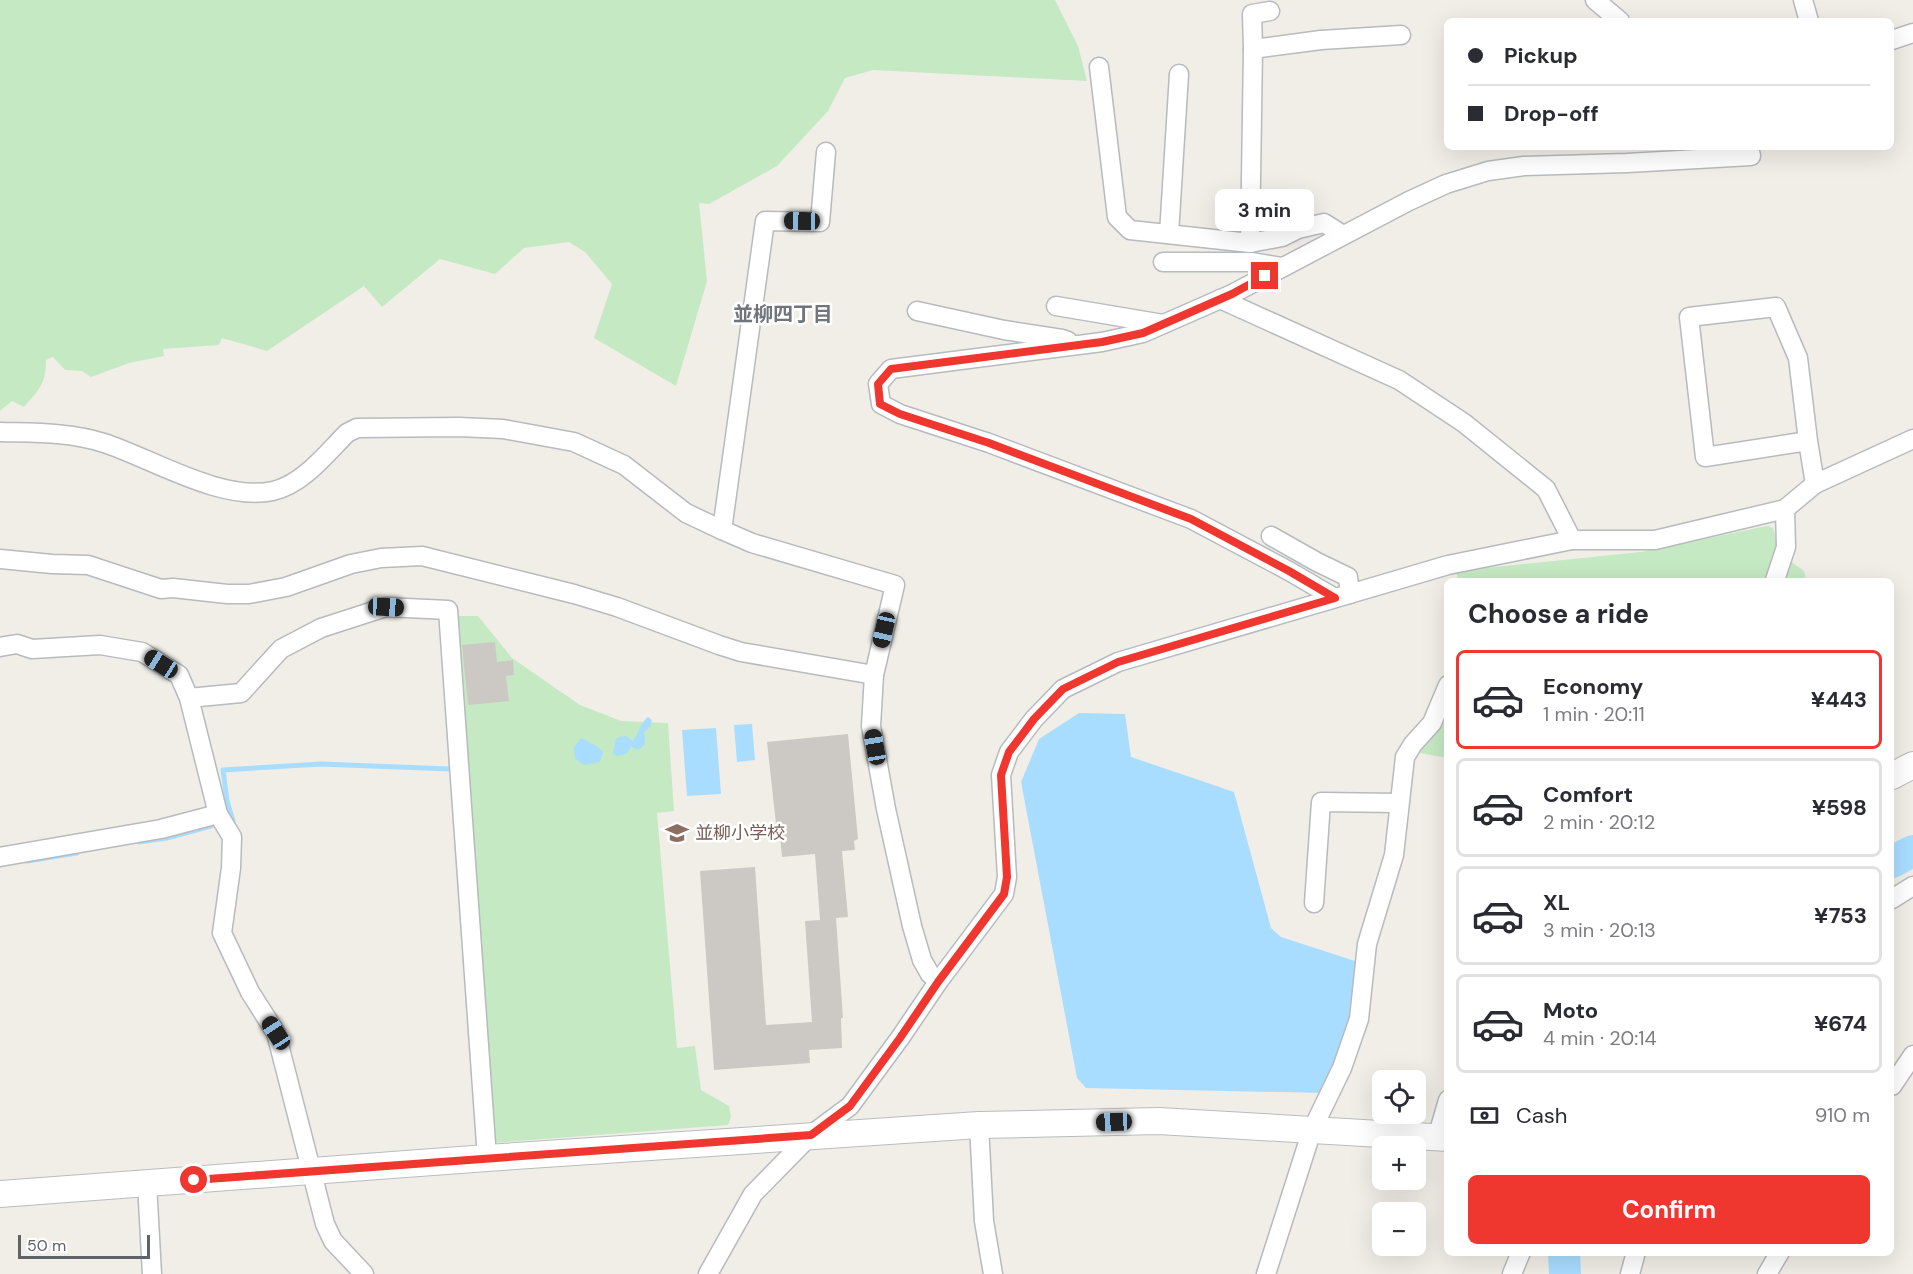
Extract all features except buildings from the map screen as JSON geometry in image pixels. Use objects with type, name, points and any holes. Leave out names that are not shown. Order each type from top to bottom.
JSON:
[{"type":"street","points":[[1595,0],[1616,18]]},
{"type":"street","points":[[1803,0],[1808,18]]},
{"type":"street","points":[[1250,243],[1252,14],[1270,11]]},
{"type":"street","points":[[1894,39],[1913,33]]},
{"type":"street","points":[[1252,49],[1321,40],[1401,34]]},
{"type":"street","points":[[1099,67],[1117,217],[1130,230],[1250,243],[1282,237],[1298,229],[1324,223],[1343,235]]},
{"type":"street","points":[[1169,234],[1179,74]]},
{"type":"street","points":[[1342,596],[1289,571],[1191,519],[989,443],[900,414],[880,404],[878,384],[891,369],[1102,342],[1143,333],[1220,299],[1446,184],[1488,171],[1627,155],[1751,156],[1750,150]]},
{"type":"street","points":[[722,530],[765,221],[820,222],[826,152]]},
{"type":"street","points":[[1163,262],[1251,262],[1282,267]]},
{"type":"street","points":[[1220,299],[1399,380],[1464,423],[1546,489],[1572,540]]},
{"type":"street","points":[[1056,306],[1163,324]]},
{"type":"street","points":[[1808,441],[1705,457],[1689,317],[1776,307],[1798,358],[1815,484]]},
{"type":"street","points":[[917,311],[1004,330],[1062,339],[1076,345]]},
{"type":"street","points":[[0,432],[60,433],[103,442],[216,487],[250,493],[274,490],[297,480],[347,433],[357,428],[503,429],[574,442],[624,465],[687,513],[722,530],[752,543],[895,585],[874,675],[871,726],[886,809],[912,926],[922,960],[938,982]]},
{"type":"street","points":[[708,1274],[753,1194],[811,1135],[850,1106],[1004,894],[1007,877],[1001,775],[1009,752],[1034,719],[1063,689],[1118,662],[1342,596],[1449,573],[1572,540],[1655,540],[1785,509],[1815,484],[1913,439]]},
{"type":"street","points":[[1776,578],[1786,547],[1785,509]]},
{"type":"street","points":[[1271,536],[1348,577],[1342,596]]},
{"type":"street","points":[[0,559],[88,565],[161,589],[249,594],[286,587],[351,564],[381,558],[422,556],[574,594],[617,607],[741,652],[874,675]]},
{"type":"street","points":[[189,698],[241,693],[280,649],[321,628],[386,607],[448,610],[487,1158]]},
{"type":"street","points":[[0,647],[17,644],[32,649],[100,645],[142,652],[179,675],[189,698],[218,814],[232,837],[231,868],[222,933],[250,992],[276,1033],[325,1224],[333,1241],[364,1274]]},
{"type":"street","points":[[1266,1274],[1312,1130],[1342,1068],[1359,1019],[1367,944],[1394,855],[1398,803],[1405,758],[1413,744],[1432,723],[1444,694]]},
{"type":"street","points":[[1894,775],[1913,765]]},
{"type":"street","points":[[1314,903],[1321,802],[1398,803]]},
{"type":"street","points":[[0,857],[160,829],[218,814]]},
{"type":"street","points":[[1894,898],[1913,886]]},
{"type":"street","points":[[1894,1083],[1913,1055]]},
{"type":"street","points":[[0,1194],[811,1135],[979,1125],[1160,1121],[1442,1138]]},
{"type":"street","points":[[979,1125],[984,1221],[993,1274]]},
{"type":"street","points":[[147,1183],[152,1274]]},
{"type":"street","points":[[1512,1274],[1519,1256]]},
{"type":"street","points":[[1630,1274],[1635,1256]]},
{"type":"street","points":[[1767,1274],[1778,1256]]},
{"type":"green space","points":[[0,0],[1055,0],[1078,46],[1087,81],[873,70],[845,78],[828,111],[777,166],[709,204],[699,203],[707,281],[676,386],[594,338],[612,284],[585,252],[569,242],[524,248],[495,274],[440,259],[382,307],[364,286],[267,351],[222,338],[219,345],[163,349],[164,356],[129,363],[91,377],[82,371],[65,370],[53,357],[46,360],[45,375],[41,386],[24,407],[12,401],[0,411]]},
{"type":"green space","points":[[1767,526],[1773,528],[1776,542],[1769,578],[1458,578],[1456,571],[1641,552]]},
{"type":"green space","points":[[1790,561],[1804,571],[1806,578],[1784,578]]},
{"type":"green space","points":[[458,616],[478,616],[512,658],[580,705],[621,721],[668,723],[674,811],[657,813],[677,1048],[695,1046],[701,1090],[729,1106],[731,1117],[728,1125],[492,1143],[455,621]]},
{"type":"green space","points":[[1444,711],[1444,757],[1420,753]]},
{"type":"water","points":[[1079,713],[1125,714],[1131,757],[1234,792],[1271,928],[1281,937],[1361,963],[1354,1017],[1325,1093],[1086,1088],[1077,1078],[1021,782],[1039,739]]},
{"type":"water","points":[[648,717],[652,720],[650,727],[644,732],[643,747],[637,750],[631,746],[628,752],[620,756],[613,753],[616,739],[626,736],[633,741]]},
{"type":"water","points":[[752,724],[755,760],[737,762],[734,725]]},
{"type":"water","points":[[716,728],[721,794],[687,796],[682,730]]},
{"type":"water","points":[[581,738],[603,752],[600,762],[584,765],[575,759],[574,747]]},
{"type":"waterway","points":[[233,821],[227,801],[223,770],[321,764],[450,769]]},
{"type":"waterway","points":[[139,842],[167,838],[211,826]]},
{"type":"waterway","points":[[1894,861],[1913,851]]},
{"type":"waterway","points":[[27,861],[77,853]]},
{"type":"waterway","points":[[1564,1256],[1565,1274]]},
{"type":"place","name":"並柳小学校","points":[[677,833]]},
{"type":"district","name":"並柳四丁目","points":[[783,314]]},
{"type":"route","points":[[194,1180],[811,1135],[850,1106],[1004,894],[1007,877],[1001,775],[1009,752],[1034,719],[1063,689],[1118,662],[1335,598],[1191,519],[989,443],[900,414],[880,404],[878,384],[891,369],[1102,342],[1143,333],[1232,294],[1265,276]]}]
